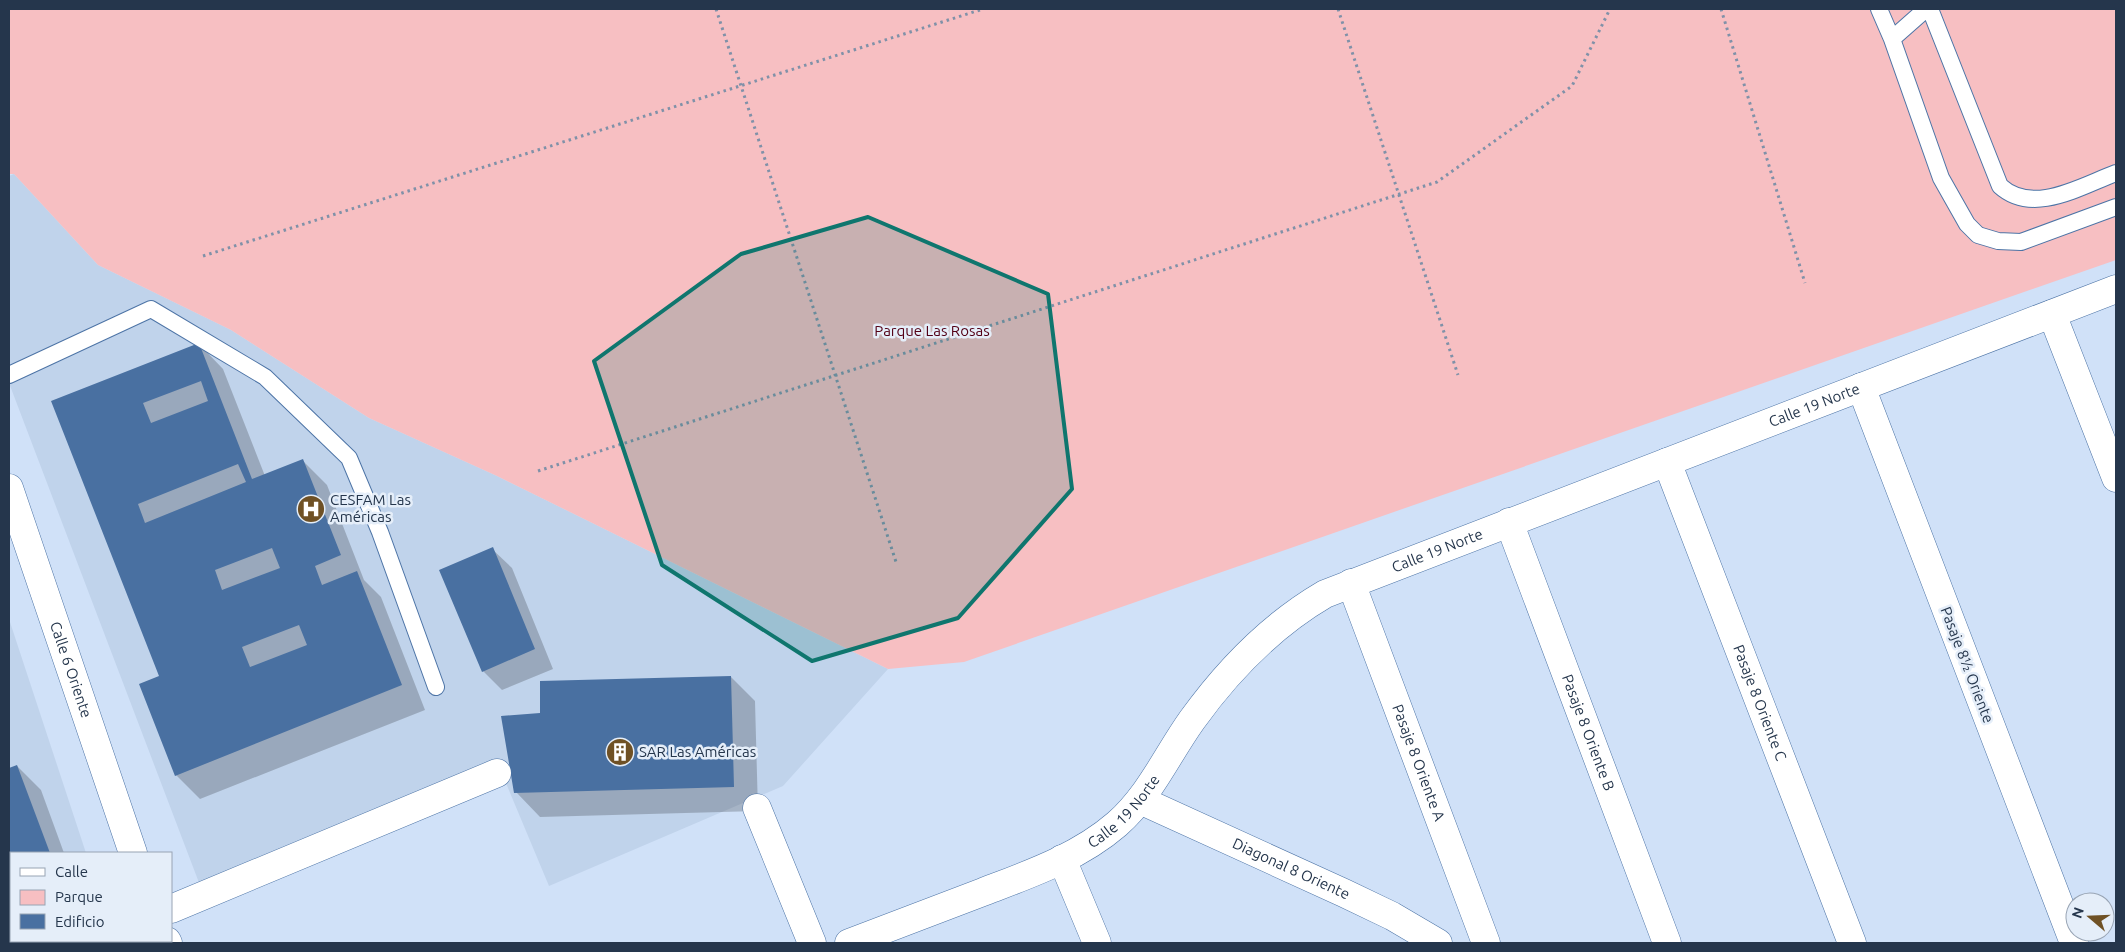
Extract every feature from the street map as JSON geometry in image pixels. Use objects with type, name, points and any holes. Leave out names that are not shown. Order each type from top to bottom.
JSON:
[{"type":"street","name":"Calle 19 Norte","points":[[849,943],[1034,872],[1091,844],[1117,824],[1140,800],[1157,777],[1192,720],[1243,659],[1272,631],[1300,609],[1325,594],[2116,290]]},
{"type":"street","points":[[2052,314],[2116,478]]},
{"type":"street","name":"Pasaje 8½ Oriente","points":[[1861,387],[2074,943]]},
{"type":"street","name":"Pasaje 8 Oriente C","points":[[1667,462],[1852,943]]},
{"type":"street","name":"Calle 6 Oriente","points":[[9,488],[133,852]]},
{"type":"street","name":"Pasaje 8 Oriente B","points":[[1509,522],[1668,943]]},
{"type":"street","name":"Pasaje 8 Oriente A","points":[[1352,583],[1486,943]]},
{"type":"street","points":[[172,909],[498,773]]},
{"type":"street","name":"Diagonal 8 Oriente","points":[[1140,800],[1392,916],[1438,943]]},
{"type":"street","points":[[757,808],[812,943]]},
{"type":"street","points":[[1062,859],[1097,943]]},
{"type":"lane","points":[[1879,9],[1892,38],[1941,178],[1967,224],[1978,235],[1998,241],[2021,242],[2116,207]]},
{"type":"lane","points":[[1892,38],[1928,9],[2000,186],[2009,195],[2019,198],[2051,199],[2116,172]]},
{"type":"lane","points":[[9,375],[152,309],[265,377],[349,458],[380,532],[436,687]]},
{"type":"path","points":[[716,9],[897,566]]},
{"type":"path","points":[[203,256],[983,9]]},
{"type":"path","points":[[1338,9],[1458,375]]},
{"type":"path","points":[[538,471],[1437,182],[1572,86],[1610,9]]},
{"type":"path","points":[[1721,9],[1805,283]]},
{"type":"highlighted area","points":[[868,217],[1048,294],[1072,489],[958,618],[812,661],[662,565],[594,361],[741,254]]},
{"type":"shaded area","name":"CESFAM Las Américas","points":[[14,174],[98,265],[231,330],[369,418],[497,476],[888,669],[783,786],[549,886],[498,764],[201,888],[9,383],[9,176]]},
{"type":"shaded area","points":[[9,619],[86,852],[10,852],[10,942],[123,943],[9,943]]},
{"type":"green space","name":"Parque Las Rosas","points":[[9,9],[2116,9],[2116,260],[964,662],[888,669],[497,476],[369,418],[231,330],[98,265],[14,174],[9,174]]},
{"type":"building","points":[[199,343],[252,479],[303,459],[341,555],[315,566],[322,585],[357,571],[402,685],[175,776],[139,684],[159,676],[51,401]],"holes":[[[201,381],[208,401],[151,423],[143,403]],[[238,464],[246,482],[145,523],[138,504]],[[272,548],[280,568],[222,590],[215,570]],[[299,625],[307,645],[250,667],[242,647]]]},
{"type":"building","points":[[493,547],[535,649],[482,672],[439,570]]},
{"type":"building","name":"SAR Las Américas","points":[[731,676],[734,787],[514,793],[501,716],[540,713],[540,681]]},
{"type":"building","points":[[17,765],[50,852],[10,852],[10,925],[9,922],[9,768]]},
{"type":"building","points":[[16,942],[83,942],[83,943]]},
{"type":"place","name":"CESFAM Las Américas","points":[[311,509]]},
{"type":"place","name":"SAR Las Américas","points":[[620,752]]}]
